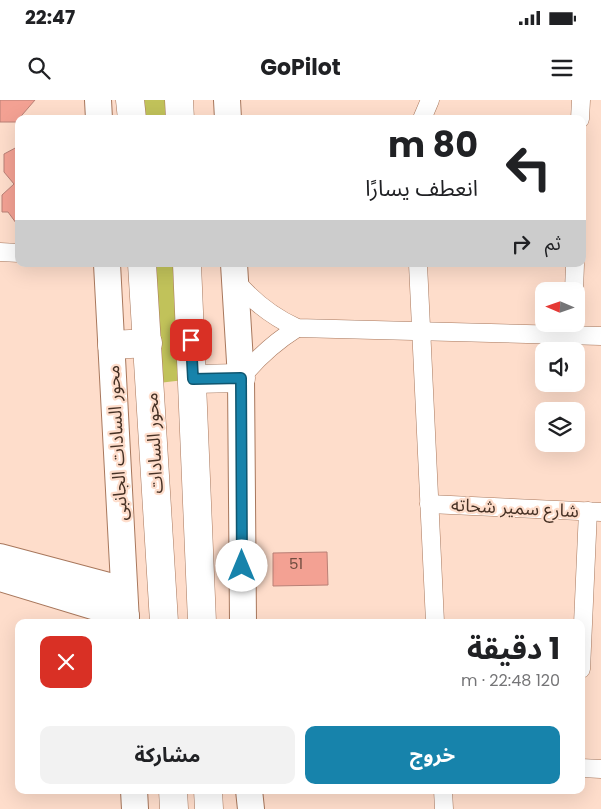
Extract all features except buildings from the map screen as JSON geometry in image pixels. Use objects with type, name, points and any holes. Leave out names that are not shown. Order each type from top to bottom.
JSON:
[{"type":"main road","points":[[130,100],[132,115]]},
{"type":"main road","points":[[179,100],[180,115]]},
{"type":"main road","name":"محور السادات","points":[[142,267],[164,619]]},
{"type":"main road","points":[[187,267],[202,619]]},
{"type":"main road","points":[[112,345],[148,343]]},
{"type":"main road","points":[[193,379],[241,378]]},
{"type":"main road","points":[[173,794],[174,809]]},
{"type":"main road","points":[[208,794],[209,809]]},
{"type":"street","points":[[98,100],[99,115]]},
{"type":"street","points":[[227,100],[228,115]]},
{"type":"street","points":[[424,115],[430,100]]},
{"type":"street","points":[[580,115],[581,100]]},
{"type":"street","points":[[0,252],[15,253]]},
{"type":"street","name":"محور السادات الجانبى","points":[[108,267],[126,619]]},
{"type":"street","points":[[418,267],[435,619]]},
{"type":"street","points":[[574,282],[575,267]]},
{"type":"street","points":[[234,271],[247,294],[262,308],[279,320],[297,328],[421,332],[535,330]]},
{"type":"street","points":[[234,271],[241,378],[243,619]]},
{"type":"street","points":[[241,378],[266,350],[297,328]]},
{"type":"street","points":[[585,332],[601,336]]},
{"type":"street","name":"شارع سمير شحاته","points":[[429,504],[594,512]]},
{"type":"street","points":[[585,621],[594,512]]},
{"type":"street","points":[[0,557],[124,590]]},
{"type":"street","points":[[0,578],[123,619]]},
{"type":"street","points":[[585,768],[601,769]]},
{"type":"street","points":[[134,794],[135,809]]},
{"type":"street","points":[[249,794],[251,809]]},
{"type":"street","points":[[443,794],[444,809]]},
{"type":"shaded area","points":[[130,100],[179,100],[180,115],[132,115]]},
{"type":"shaded area","points":[[142,267],[187,267],[193,379],[150,384]]},
{"type":"route","points":[[191,340],[193,379],[241,378],[242,566]]}]
